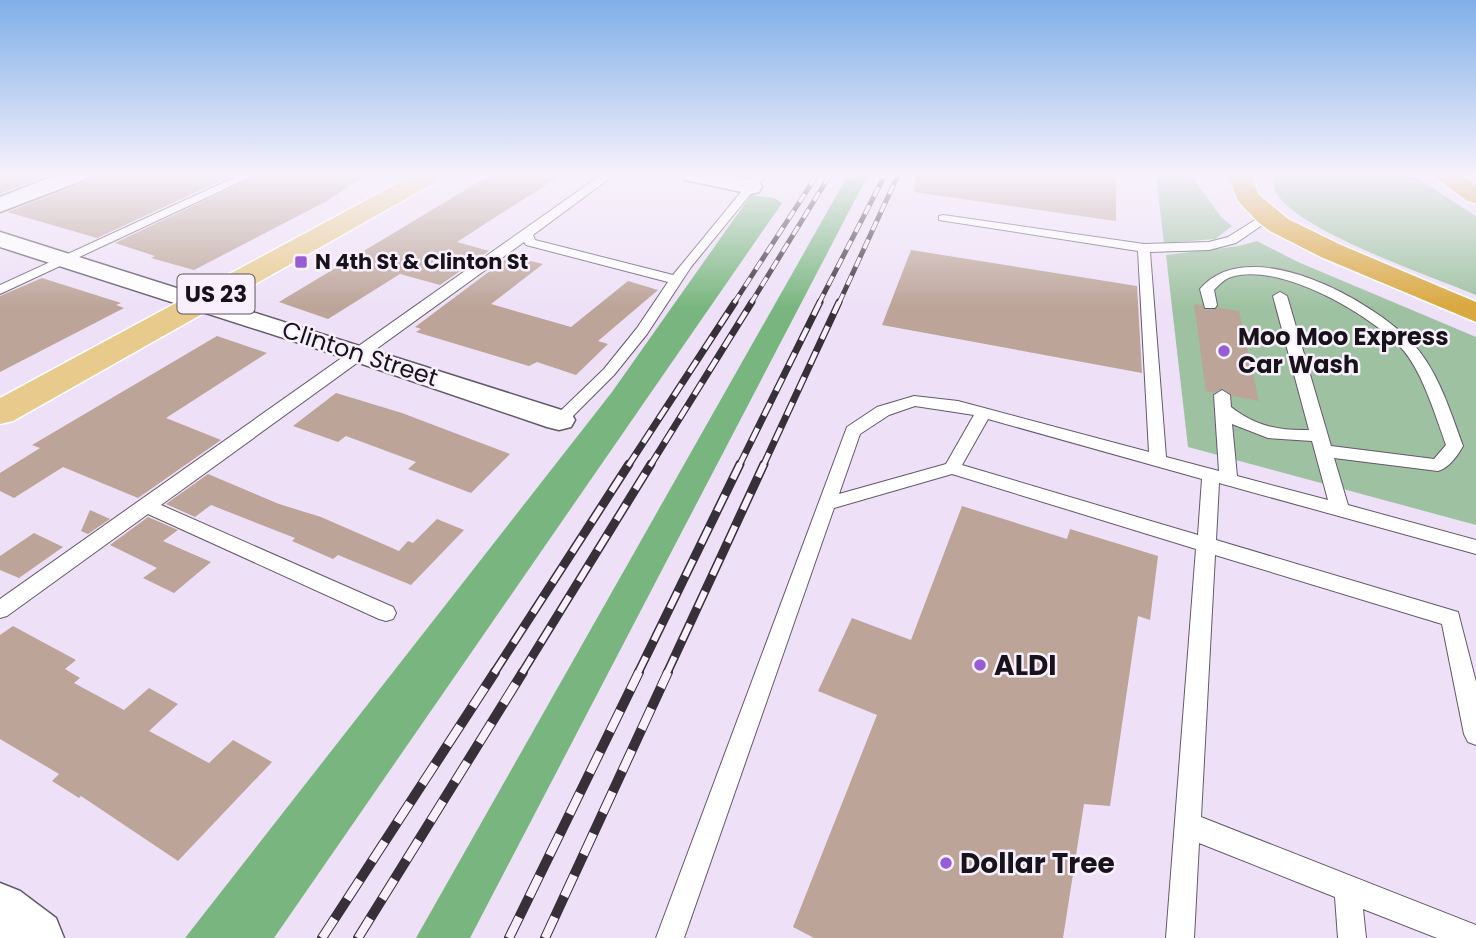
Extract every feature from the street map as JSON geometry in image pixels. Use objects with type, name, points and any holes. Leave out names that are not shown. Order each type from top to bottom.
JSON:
[{"type":"highway","points":[[1272,219],[1331,251],[1476,313]]},
{"type":"main road","name":"US 23","points":[[0,414],[352,219]]},
{"type":"street","name":"Clinton Street","points":[[0,239],[559,420]]},
{"type":"street","points":[[0,911],[36,938]]},
{"type":"lane","points":[[0,290],[155,219]]},
{"type":"lane","points":[[0,610],[548,219]]},
{"type":"lane","points":[[559,420],[609,372],[642,331],[676,280],[725,219]]},
{"type":"lane","points":[[948,219],[1144,248],[1209,246],[1232,240],[1263,219]]},
{"type":"lane","points":[[527,234],[530,242],[676,280]]},
{"type":"lane","points":[[1144,248],[1158,461]]},
{"type":"lane","points":[[1180,938],[1206,544],[1220,477],[1222,402],[1242,426],[1281,437],[1437,465],[1455,446],[1411,350],[1373,316],[1311,283],[1272,272],[1227,273],[1207,289],[1210,305]]},
{"type":"lane","points":[[1280,296],[1340,510]]},
{"type":"lane","points":[[670,938],[853,431],[883,411],[914,401],[958,406],[1476,547]]},
{"type":"lane","points":[[952,468],[983,413]]},
{"type":"lane","points":[[827,503],[952,468],[1451,618],[1476,734]]},
{"type":"lane","points":[[147,506],[386,613]]},
{"type":"lane","points":[[1188,825],[1472,938]]},
{"type":"lane","points":[[1348,889],[1352,938]]},
{"type":"green space","points":[[734,219],[771,219],[274,938],[185,938],[612,392]]},
{"type":"green space","points":[[823,219],[845,219],[470,938],[416,938]]},
{"type":"green space","points":[[1161,219],[1223,219],[1232,226],[1215,239],[1164,243]]},
{"type":"green space","points":[[1306,219],[1476,219],[1476,295],[1340,239]]},
{"type":"green space","points":[[1257,241],[1298,262],[1476,337],[1476,525],[1188,447],[1166,255],[1239,246]]},
{"type":"building","points":[[30,219],[139,219],[97,238]]},
{"type":"building","points":[[166,219],[293,219],[194,270],[151,258],[155,256],[115,243]]},
{"type":"building","points":[[417,219],[493,219],[457,242],[489,251],[440,285],[400,274],[328,319],[279,302]]},
{"type":"building","points":[[911,250],[1137,286],[1142,373],[882,325]]},
{"type":"building","points":[[510,256],[543,264],[491,304],[571,327],[628,281],[658,290],[598,341],[608,344],[576,375],[537,362],[529,366],[416,332],[421,329],[415,327]]},
{"type":"building","points":[[42,278],[121,303],[116,305],[124,308],[0,372],[0,296]]},
{"type":"building","name":"Moo Moo Express Car Wash","points":[[1194,304],[1202,305],[1205,311],[1218,308],[1239,311],[1259,401],[1233,396],[1223,388],[1213,393],[1206,391]]},
{"type":"building","points":[[217,336],[267,353],[166,418],[221,440],[138,498],[63,467],[14,498],[0,491],[0,473],[40,448],[32,445]]},
{"type":"building","points":[[336,393],[402,413],[510,454],[471,493],[408,469],[416,462],[346,436],[338,442],[293,426]]},
{"type":"building","points":[[208,474],[279,504],[321,517],[399,551],[408,541],[413,543],[437,519],[464,530],[411,585],[338,555],[333,559],[292,541],[295,538],[211,505],[195,517],[166,504]]},
{"type":"building","points":[[962,506],[1067,539],[1070,529],[1158,556],[1150,620],[1138,616],[1110,806],[1084,804],[1063,938],[814,938],[793,927],[877,715],[818,691],[852,618],[911,640]]},
{"type":"building","points":[[90,510],[110,519],[88,534],[81,531]]},
{"type":"building","points":[[148,517],[178,530],[163,541],[211,562],[174,593],[143,578],[157,568],[110,545]]},
{"type":"building","points":[[34,533],[63,547],[19,578],[0,570],[0,556]]},
{"type":"building","points":[[13,626],[76,660],[65,669],[80,678],[74,683],[124,710],[149,688],[178,704],[149,731],[209,763],[233,740],[272,762],[178,861],[81,796],[79,798],[52,781],[59,774],[0,739],[0,635]]},
{"type":"railway","points":[[734,303],[789,219]]},
{"type":"railway","points":[[751,303],[803,219]]},
{"type":"railway","points":[[819,303],[862,219]]},
{"type":"railway","points":[[839,303],[878,219]]},
{"type":"railway","points":[[628,466],[735,302]]},
{"type":"railway","points":[[650,466],[752,302]]},
{"type":"railway","points":[[739,466],[820,302]]},
{"type":"railway","points":[[763,466],[839,302]]},
{"type":"railway","points":[[494,673],[629,464]]},
{"type":"railway","points":[[522,673],[651,464]]},
{"type":"railway","points":[[638,673],[740,464]]},
{"type":"railway","points":[[667,673],[764,464]]},
{"type":"railway","points":[[322,938],[495,672]]},
{"type":"railway","points":[[358,938],[523,672]]},
{"type":"railway","points":[[509,938],[639,672]]},
{"type":"railway","points":[[545,938],[668,672]]},
{"type":"place","name":"N 4th St & Clinton St","points":[[301,262]]},
{"type":"place","name":"Moo Moo Express Car Wash","points":[[1224,351]]},
{"type":"place","name":"ALDI","points":[[980,665]]},
{"type":"place","name":"Dollar Tree","points":[[946,863]]}]
